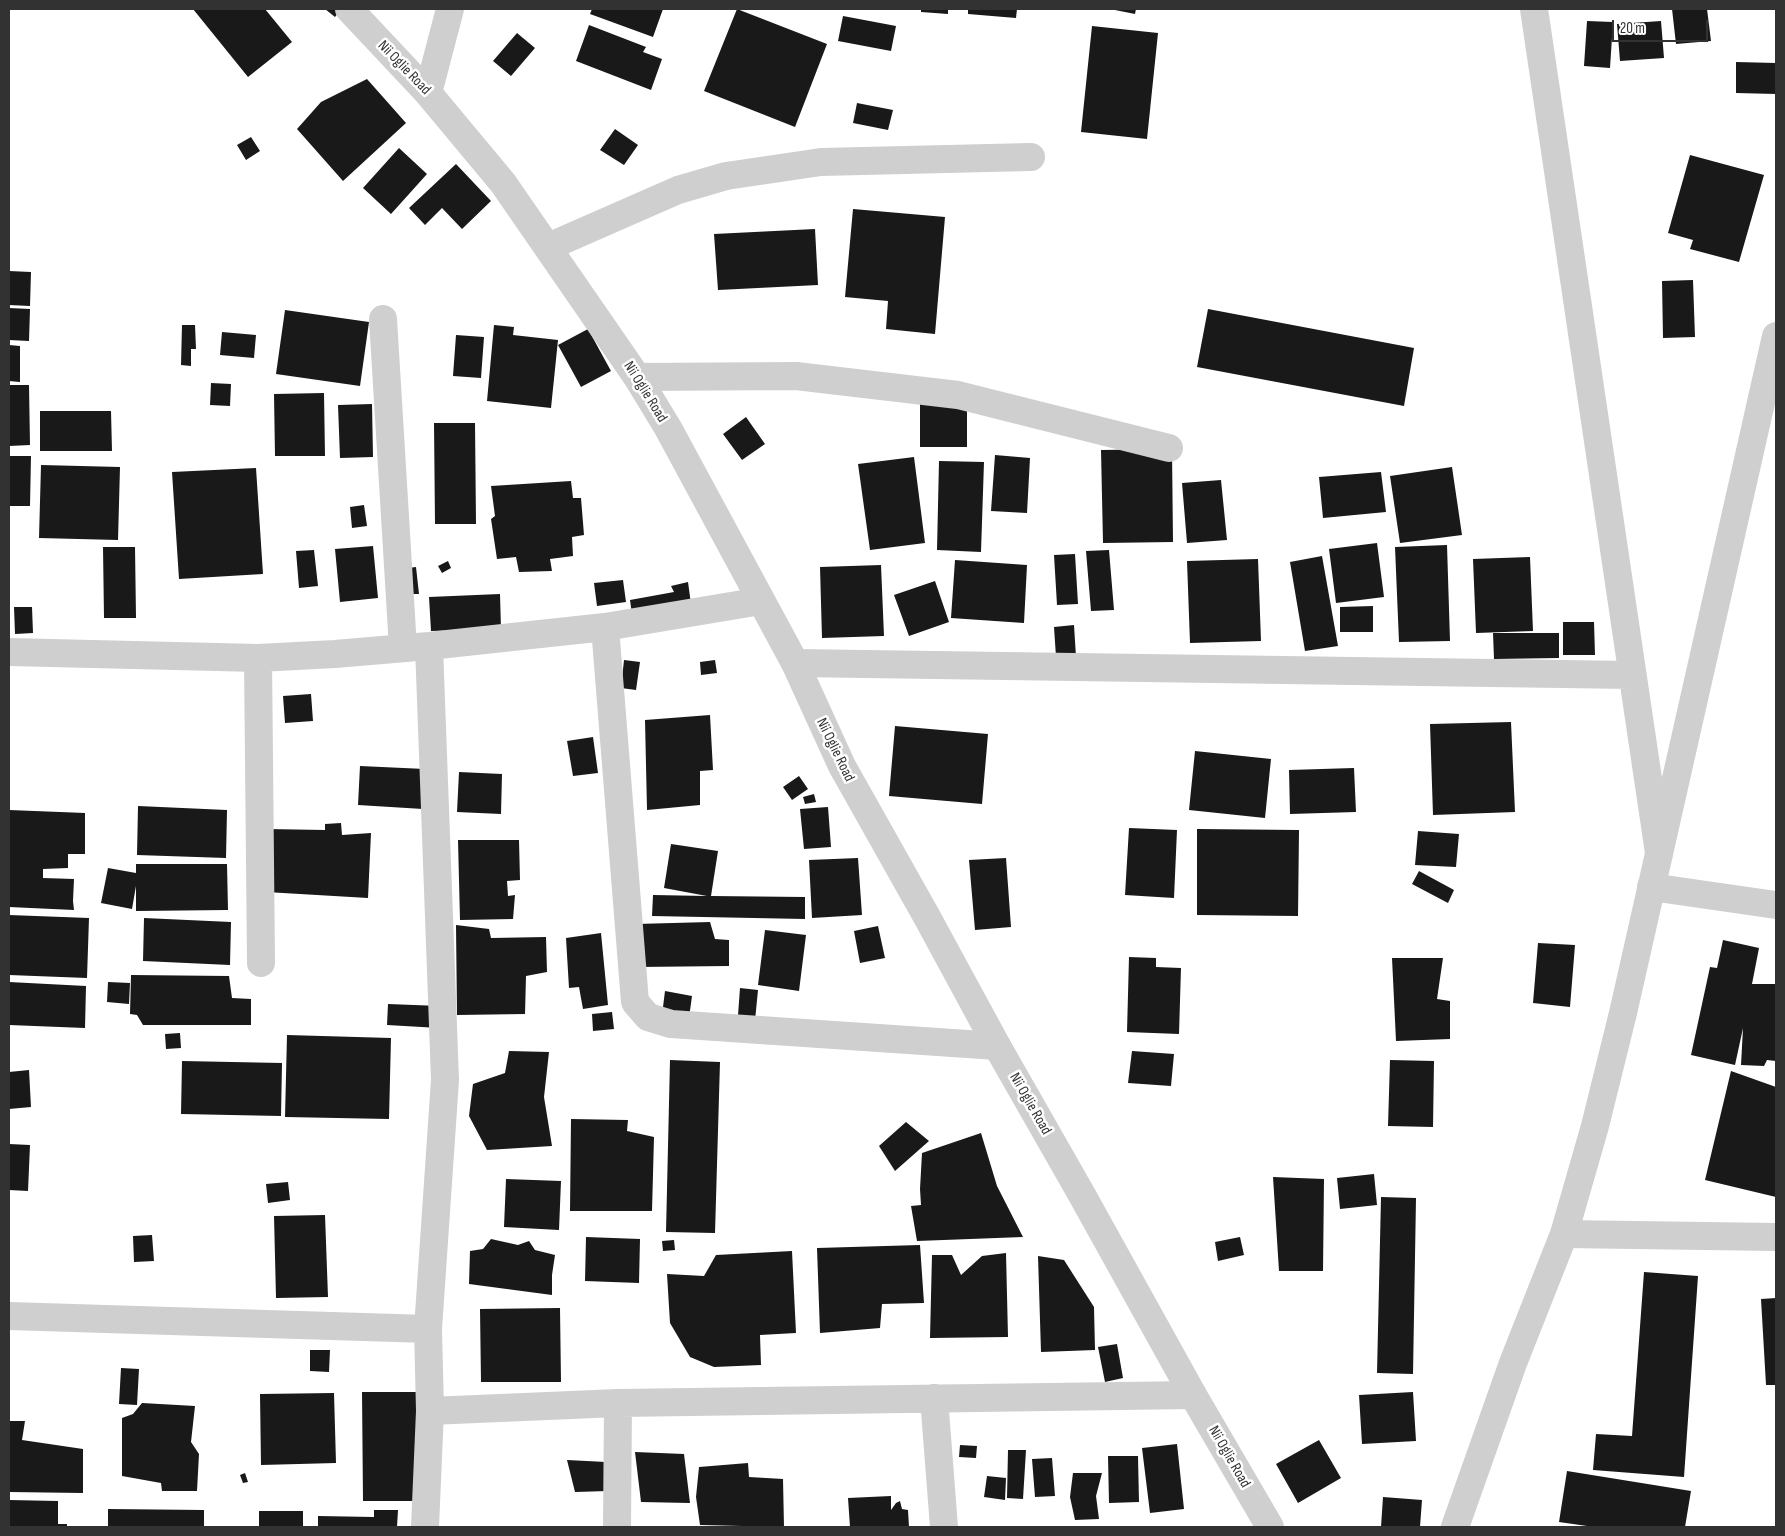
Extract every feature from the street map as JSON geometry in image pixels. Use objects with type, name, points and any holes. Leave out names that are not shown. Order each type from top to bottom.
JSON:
[{"type":"street","name":"Nii Oglie Road","points":[[349,9],[428,93],[502,182],[637,377],[668,428],[795,663],[842,766],[928,917],[997,1046],[1193,1395],[1270,1527]]},
{"type":"street","points":[[428,93],[450,9]]},
{"type":"street","points":[[1534,9],[1659,853]]},
{"type":"street","points":[[548,247],[678,190],[726,176],[821,162],[1031,157]]},
{"type":"street","points":[[383,320],[416,647],[445,1080],[428,1329],[430,1411],[426,1527]]},
{"type":"street","points":[[1456,1527],[1513,1363],[1564,1234],[1594,1126],[1623,1013],[1776,336]]},
{"type":"street","points":[[637,377],[796,376],[958,394],[1169,448]]},
{"type":"street","points":[[9,652],[258,658],[416,647],[605,627],[761,601]]},
{"type":"street","points":[[605,627],[635,1002],[648,1018],[672,1024],[997,1046]]},
{"type":"street","points":[[258,658],[262,963]]},
{"type":"street","points":[[795,663],[1632,675]]},
{"type":"street","points":[[1651,887],[1776,905]]},
{"type":"street","points":[[1564,1234],[1776,1237]]},
{"type":"street","points":[[9,1316],[428,1329]]},
{"type":"street","points":[[430,1411],[618,1403],[1193,1395]]},
{"type":"street","points":[[934,1398],[944,1527]]},
{"type":"street","points":[[617,1527],[618,1403]]},
{"type":"building","points":[[193,9],[265,9],[292,42],[248,77]]},
{"type":"building","points":[[325,9],[341,9],[335,17]]},
{"type":"building","points":[[592,9],[663,9],[653,37],[590,14]]},
{"type":"building","points":[[737,9],[827,44],[795,127],[704,91]]},
{"type":"building","points":[[921,9],[948,9],[948,14],[921,12]]},
{"type":"building","points":[[968,9],[1017,9],[1016,18],[968,14]]},
{"type":"building","points":[[1110,9],[1136,9],[1135,14]]},
{"type":"building","points":[[1672,9],[1707,9],[1711,41],[1676,44]]},
{"type":"building","points":[[843,16],[896,26],[891,51],[838,41]]},
{"type":"building","points":[[1587,21],[1613,22],[1610,68],[1584,66]]},
{"type":"building","points":[[1661,21],[1664,58],[1620,61],[1617,24]]},
{"type":"building","points":[[589,25],[646,47],[643,52],[662,59],[651,90],[576,61]]},
{"type":"building","points":[[1092,26],[1158,33],[1147,139],[1081,132]]},
{"type":"building","points":[[517,33],[535,48],[511,76],[493,61]]},
{"type":"building","points":[[1736,62],[1776,63],[1776,94],[1736,93]]},
{"type":"building","points":[[367,79],[406,123],[343,181],[297,129],[321,102]]},
{"type":"building","points":[[857,103],[893,110],[888,130],[853,123]]},
{"type":"building","points":[[615,129],[638,145],[624,165],[600,150]]},
{"type":"building","points":[[251,137],[260,151],[246,160],[237,145]]},
{"type":"building","points":[[399,148],[427,174],[391,214],[363,188]]},
{"type":"building","points":[[1690,155],[1764,175],[1739,262],[1690,249],[1693,240],[1668,233]]},
{"type":"building","points":[[456,164],[491,201],[462,229],[442,208],[425,225],[409,208]]},
{"type":"building","points":[[853,209],[945,217],[935,334],[886,329],[888,301],[845,297]]},
{"type":"building","points":[[815,229],[818,285],[718,290],[714,234]]},
{"type":"building","points":[[9,271],[31,272],[30,306],[9,305]]},
{"type":"building","points":[[1693,280],[1695,337],[1663,338],[1662,281]]},
{"type":"building","points":[[9,308],[30,309],[29,341],[9,340]]},
{"type":"building","points":[[1208,309],[1414,348],[1404,406],[1197,367]]},
{"type":"building","points":[[285,310],[369,322],[360,386],[276,374]]},
{"type":"building","points":[[182,325],[195,325],[196,349],[191,349],[191,366],[181,365]]},
{"type":"building","points":[[494,325],[514,327],[513,335],[558,340],[551,408],[487,401]]},
{"type":"building","points":[[588,329],[611,371],[581,387],[558,345]]},
{"type":"building","points":[[222,332],[256,335],[254,358],[220,355]]},
{"type":"building","points":[[456,335],[484,337],[481,378],[453,376]]},
{"type":"building","points":[[9,345],[20,346],[20,382],[9,381]]},
{"type":"building","points":[[211,383],[231,384],[230,406],[210,405]]},
{"type":"building","points":[[9,385],[29,385],[30,445],[9,446]]},
{"type":"building","points":[[324,393],[325,456],[275,456],[274,394]]},
{"type":"building","points":[[920,397],[967,398],[967,447],[920,447]]},
{"type":"building","points":[[372,404],[373,457],[340,458],[338,405]]},
{"type":"building","points":[[40,411],[111,411],[112,451],[40,451]]},
{"type":"building","points":[[746,417],[765,444],[742,460],[723,434]]},
{"type":"building","points":[[434,423],[475,423],[476,524],[435,524]]},
{"type":"building","points":[[1172,449],[1173,542],[1103,543],[1101,450]]},
{"type":"building","points":[[995,455],[1030,458],[1027,513],[991,511]]},
{"type":"building","points":[[9,456],[31,456],[30,506],[9,506]]},
{"type":"building","points":[[914,457],[925,543],[870,550],[858,464]]},
{"type":"building","points":[[939,461],[984,462],[981,552],[937,550]]},
{"type":"building","points":[[41,465],[120,467],[118,540],[39,538]]},
{"type":"building","points":[[1452,467],[1462,535],[1400,543],[1390,476]]},
{"type":"building","points":[[256,468],[263,574],[179,579],[172,472]]},
{"type":"building","points":[[1381,472],[1386,512],[1323,518],[1319,477]]},
{"type":"building","points":[[1221,480],[1227,540],[1187,543],[1182,483]]},
{"type":"building","points":[[571,481],[573,498],[581,498],[584,535],[572,537],[573,556],[550,559],[552,571],[519,572],[516,557],[497,559],[491,519],[495,516],[491,486]]},
{"type":"building","points":[[364,505],[367,526],[352,528],[350,507]]},
{"type":"building","points":[[1377,543],[1384,597],[1336,603],[1329,549]]},
{"type":"building","points":[[1447,545],[1450,641],[1399,642],[1395,547]]},
{"type":"building","points":[[373,546],[378,598],[340,602],[335,549]]},
{"type":"building","points":[[103,547],[135,547],[136,618],[104,618]]},
{"type":"building","points":[[314,550],[318,586],[299,588],[296,551]]},
{"type":"building","points":[[1109,550],[1114,610],[1091,611],[1086,551]]},
{"type":"building","points":[[1075,554],[1078,604],[1057,605],[1054,555]]},
{"type":"building","points":[[1322,556],[1338,646],[1305,651],[1290,562]]},
{"type":"building","points":[[1530,557],[1533,631],[1476,633],[1473,559]]},
{"type":"building","points":[[1258,559],[1261,641],[1190,643],[1187,561]]},
{"type":"building","points":[[955,560],[1027,565],[1024,623],[951,618]]},
{"type":"building","points":[[448,561],[451,568],[442,573],[438,566]]},
{"type":"building","points":[[881,565],[884,636],[822,638],[820,567]]},
{"type":"building","points":[[416,567],[419,594],[410,594],[408,568]]},
{"type":"building","points":[[623,580],[626,602],[597,606],[594,583]]},
{"type":"building","points":[[935,581],[949,622],[909,636],[894,595]]},
{"type":"building","points":[[688,582],[691,604],[632,614],[630,600],[674,592],[671,586]]},
{"type":"building","points":[[500,594],[501,629],[431,631],[429,597]]},
{"type":"building","points":[[1373,606],[1373,632],[1340,632],[1340,607]]},
{"type":"building","points":[[14,607],[32,607],[33,633],[15,634]]},
{"type":"building","points":[[1563,622],[1594,622],[1595,655],[1563,655]]},
{"type":"building","points":[[1074,625],[1076,657],[1056,657],[1054,627]]},
{"type":"building","points":[[1493,633],[1559,633],[1559,658],[1494,659]]},
{"type":"building","points":[[624,660],[640,662],[636,690],[621,688]]},
{"type":"building","points":[[715,660],[717,673],[701,675],[700,662]]},
{"type":"building","points":[[311,694],[313,721],[285,723],[283,696]]},
{"type":"building","points":[[710,715],[713,770],[700,771],[700,805],[647,810],[645,720]]},
{"type":"building","points":[[1511,722],[1515,812],[1433,815],[1430,724]]},
{"type":"building","points":[[895,726],[988,734],[982,804],[889,796]]},
{"type":"building","points":[[593,737],[598,773],[573,776],[567,741]]},
{"type":"building","points":[[1195,751],[1271,759],[1265,818],[1189,810]]},
{"type":"building","points":[[360,766],[425,769],[423,809],[358,805]]},
{"type":"building","points":[[1354,768],[1356,812],[1290,814],[1289,770]]},
{"type":"building","points":[[459,772],[502,774],[501,814],[457,812]]},
{"type":"building","points":[[799,776],[808,789],[792,800],[783,787]]},
{"type":"building","points":[[814,794],[816,802],[805,804],[803,797]]},
{"type":"building","points":[[138,806],[227,810],[226,858],[137,855]]},
{"type":"building","points":[[828,807],[831,847],[804,849],[800,809]]},
{"type":"building","points":[[9,810],[85,813],[85,854],[68,854],[68,868],[43,869],[43,878],[74,879],[74,910],[9,907]]},
{"type":"building","points":[[341,823],[342,835],[371,833],[368,898],[266,892],[266,829],[325,830],[325,824]]},
{"type":"building","points":[[1129,828],[1177,830],[1174,898],[1125,895]]},
{"type":"building","points":[[1197,829],[1299,830],[1298,916],[1197,915]]},
{"type":"building","points":[[1418,831],[1459,834],[1456,867],[1415,865]]},
{"type":"building","points":[[458,840],[519,840],[520,880],[507,881],[508,896],[515,895],[513,919],[460,920]]},
{"type":"building","points":[[671,844],[718,851],[711,896],[805,897],[805,919],[652,916],[653,895],[707,896],[664,888]]},
{"type":"building","points":[[858,858],[862,915],[812,918],[809,860]]},
{"type":"building","points":[[1006,858],[1011,927],[975,930],[969,860]]},
{"type":"building","points":[[136,864],[227,864],[228,910],[136,911],[136,886],[132,909],[101,903],[108,868],[136,873]]},
{"type":"building","points":[[1419,871],[1454,890],[1448,903],[1412,884]]},
{"type":"building","points":[[9,915],[89,918],[87,978],[9,975]]},
{"type":"building","points":[[144,918],[231,922],[230,965],[143,961]]},
{"type":"building","points":[[710,922],[715,939],[729,940],[729,966],[637,967],[636,924]]},
{"type":"building","points":[[456,925],[489,929],[491,938],[546,937],[547,972],[526,976],[525,1014],[457,1015]]},
{"type":"building","points":[[878,926],[885,958],[860,963],[854,931]]},
{"type":"building","points":[[765,930],[806,935],[799,991],[758,985]]},
{"type":"building","points":[[601,933],[608,1005],[583,1009],[579,987],[569,988],[566,938]]},
{"type":"building","points":[[1723,940],[1759,948],[1752,984],[1776,984],[1776,1061],[1767,1060],[1764,1066],[1741,1065],[1743,1028],[1735,1065],[1691,1055],[1710,967],[1717,968]]},
{"type":"building","points":[[1538,943],[1575,945],[1570,1007],[1533,1003]]},
{"type":"building","points":[[1129,957],[1156,958],[1156,967],[1181,968],[1179,1034],[1127,1032]]},
{"type":"building","points":[[1392,958],[1443,958],[1437,999],[1450,1001],[1450,1039],[1396,1041]]},
{"type":"building","points":[[131,975],[229,976],[232,998],[251,999],[251,1025],[143,1025],[137,1015],[130,1014]]},
{"type":"building","points":[[9,982],[86,986],[85,1028],[9,1025]]},
{"type":"building","points":[[108,982],[130,983],[129,1004],[107,1002]]},
{"type":"building","points":[[740,988],[758,990],[754,1031],[737,1029]]},
{"type":"building","points":[[665,991],[692,996],[689,1018],[662,1015]]},
{"type":"building","points":[[388,1004],[440,1006],[439,1028],[387,1025]]},
{"type":"building","points":[[612,1012],[614,1029],[593,1031],[592,1014]]},
{"type":"building","points":[[180,1033],[181,1048],[166,1049],[165,1034]]},
{"type":"building","points":[[287,1035],[391,1038],[389,1119],[285,1117]]},
{"type":"building","points":[[509,1051],[549,1052],[544,1097],[552,1146],[487,1150],[469,1116],[473,1084],[505,1073]]},
{"type":"building","points":[[1132,1051],[1174,1054],[1171,1086],[1128,1083]]},
{"type":"building","points":[[670,1060],[720,1062],[715,1233],[666,1232]]},
{"type":"building","points":[[1390,1060],[1434,1061],[1433,1127],[1388,1126]]},
{"type":"building","points":[[182,1061],[282,1063],[281,1116],[181,1114]]},
{"type":"building","points":[[29,1070],[31,1107],[9,1109],[9,1072]]},
{"type":"building","points":[[1731,1071],[1776,1087],[1776,1197],[1705,1180]]},
{"type":"building","points":[[571,1119],[628,1120],[627,1131],[654,1137],[652,1211],[570,1211]]},
{"type":"building","points":[[906,1122],[929,1141],[895,1171],[879,1146]]},
{"type":"building","points":[[981,1133],[997,1186],[1023,1237],[917,1241],[911,1206],[921,1205],[922,1153]]},
{"type":"building","points":[[9,1144],[30,1145],[28,1191],[9,1190]]},
{"type":"building","points":[[1374,1174],[1377,1205],[1340,1209],[1337,1178]]},
{"type":"building","points":[[1273,1177],[1324,1179],[1323,1271],[1279,1271]]},
{"type":"building","points":[[506,1179],[561,1181],[559,1230],[504,1227]]},
{"type":"building","points":[[288,1182],[290,1200],[268,1203],[266,1184]]},
{"type":"building","points":[[1381,1197],[1416,1198],[1413,1374],[1377,1373]]},
{"type":"building","points":[[325,1215],[328,1297],[276,1298],[274,1216]]},
{"type":"building","points":[[152,1235],[154,1261],[134,1262],[133,1236]]},
{"type":"building","points":[[586,1237],[640,1239],[639,1283],[585,1281]]},
{"type":"building","points":[[1240,1237],[1244,1255],[1218,1261],[1215,1242]]},
{"type":"building","points":[[491,1239],[518,1245],[529,1241],[535,1250],[555,1255],[552,1295],[469,1284],[470,1251],[483,1249]]},
{"type":"building","points":[[674,1240],[675,1250],[663,1251],[662,1241]]},
{"type":"building","points":[[920,1245],[924,1303],[882,1304],[880,1328],[820,1333],[817,1248]]},
{"type":"building","points":[[792,1251],[796,1333],[760,1335],[761,1365],[714,1367],[690,1357],[670,1323],[667,1274],[704,1276],[716,1255]]},
{"type":"building","points":[[1006,1253],[1008,1337],[930,1338],[932,1255],[952,1255],[961,1275],[982,1256]]},
{"type":"building","points":[[1038,1256],[1064,1260],[1094,1307],[1095,1350],[1041,1352]]},
{"type":"building","points":[[1644,1272],[1698,1276],[1684,1477],[1593,1470],[1596,1434],[1632,1436]]},
{"type":"building","points":[[1776,1298],[1776,1385],[1766,1385],[1761,1299]]},
{"type":"building","points":[[560,1308],[561,1382],[481,1382],[480,1309]]},
{"type":"building","points":[[1117,1344],[1123,1378],[1105,1382],[1098,1347]]},
{"type":"building","points":[[310,1350],[330,1350],[329,1372],[310,1371]]},
{"type":"building","points":[[121,1368],[139,1369],[137,1405],[119,1404]]},
{"type":"building","points":[[362,1392],[416,1392],[417,1501],[363,1501]]},
{"type":"building","points":[[1413,1392],[1416,1441],[1362,1444],[1359,1395]]},
{"type":"building","points":[[334,1393],[336,1463],[261,1465],[260,1394]]},
{"type":"building","points":[[142,1403],[195,1406],[191,1442],[199,1454],[197,1491],[162,1491],[161,1483],[122,1476],[122,1418],[133,1414]]},
{"type":"building","points":[[9,1421],[25,1421],[22,1440],[83,1449],[83,1493],[9,1492]]},
{"type":"building","points":[[1319,1440],[1341,1478],[1298,1503],[1276,1464]]},
{"type":"building","points":[[1177,1444],[1184,1509],[1150,1513],[1142,1448]]},
{"type":"building","points":[[960,1445],[977,1446],[976,1458],[959,1457]]},
{"type":"building","points":[[1008,1450],[1026,1450],[1023,1499],[1007,1498]]},
{"type":"building","points":[[635,1452],[684,1454],[690,1503],[641,1502]]},
{"type":"building","points":[[1108,1456],[1138,1456],[1139,1502],[1109,1503]]},
{"type":"building","points":[[1052,1458],[1055,1496],[1035,1497],[1032,1459]]},
{"type":"building","points":[[567,1460],[606,1462],[608,1491],[575,1492]]},
{"type":"building","points":[[748,1463],[749,1477],[783,1479],[784,1527],[700,1525],[696,1497],[699,1467]]},
{"type":"building","points":[[1567,1471],[1691,1491],[1685,1527],[1594,1527],[1559,1522]]},
{"type":"building","points":[[245,1473],[248,1482],[243,1483],[240,1475]]},
{"type":"building","points":[[1073,1473],[1102,1473],[1096,1496],[1099,1519],[1075,1520],[1070,1497]]},
{"type":"building","points":[[987,1476],[1006,1478],[1005,1500],[984,1497]]},
{"type":"building","points":[[891,1496],[891,1510],[900,1501],[902,1509],[908,1510],[909,1527],[850,1527],[848,1498]]},
{"type":"building","points":[[1383,1497],[1422,1500],[1420,1527],[1381,1527]]},
{"type":"building","points":[[9,1500],[58,1501],[58,1524],[67,1524],[67,1527],[9,1527]]},
{"type":"building","points":[[108,1509],[204,1510],[204,1527],[108,1527]]},
{"type":"building","points":[[374,1510],[398,1510],[397,1527],[318,1527],[318,1516],[374,1517]]},
{"type":"building","points":[[259,1511],[303,1511],[303,1527],[259,1527]]}]
